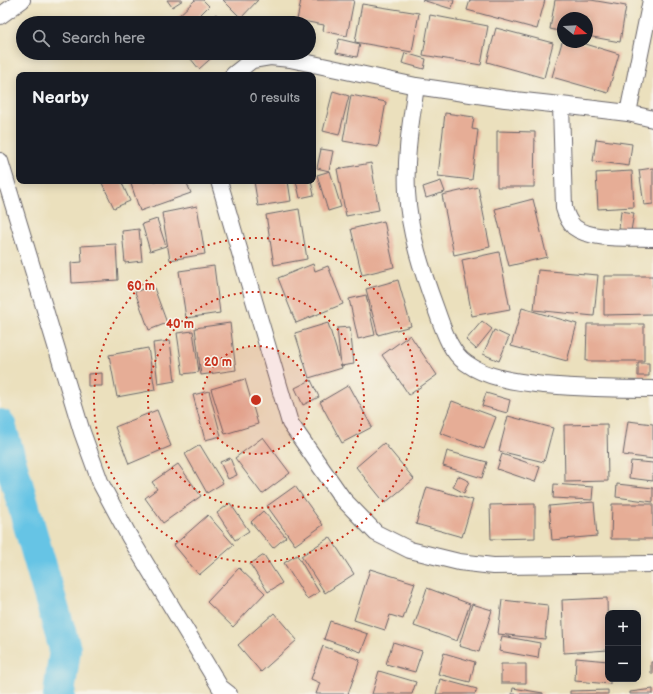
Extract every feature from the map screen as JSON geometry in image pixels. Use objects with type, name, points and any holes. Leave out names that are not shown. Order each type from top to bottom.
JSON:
[{"type":"street","points":[[0,16],[22,0]]},
{"type":"street","points":[[628,113],[651,0]]},
{"type":"street","points":[[237,72],[252,60]]},
{"type":"street","points":[[295,60],[416,86],[505,99],[561,104],[628,113],[653,120]]},
{"type":"street","points":[[416,86],[408,140],[407,192],[412,230],[422,269],[446,336],[455,352],[466,363],[500,378],[574,388],[653,389]]},
{"type":"street","points":[[561,104],[564,208],[568,219],[574,227],[583,232],[599,236],[653,238]]},
{"type":"street","points":[[0,161],[82,432],[101,484],[128,536],[223,692]]},
{"type":"street","points":[[220,184],[290,423],[343,500],[376,533],[410,550],[459,562],[493,566],[653,564]]},
{"type":"building","points":[[167,0],[183,0],[172,7]]},
{"type":"building","points":[[195,0],[203,0],[209,6],[199,16],[178,16]]},
{"type":"building","points":[[223,0],[258,0],[243,16],[239,16]]},
{"type":"building","points":[[301,0],[354,0],[347,36],[323,31],[324,25],[316,24],[316,16],[298,16]]},
{"type":"building","points":[[422,0],[454,0],[452,9]]},
{"type":"building","points":[[470,0],[545,0],[537,29],[467,10]]},
{"type":"building","points":[[555,0],[591,0],[626,6],[620,42],[593,37],[593,12],[557,12],[557,31],[550,29]]},
{"type":"building","points":[[362,4],[419,13],[412,52],[355,42]]},
{"type":"building","points":[[430,15],[488,26],[481,65],[423,55]]},
{"type":"building","points":[[496,28],[553,43],[544,78],[487,62]]},
{"type":"building","points":[[339,39],[360,44],[357,57],[336,53]]},
{"type":"building","points":[[593,46],[619,54],[608,93],[552,77],[560,48],[593,48]]},
{"type":"building","points":[[405,53],[426,59],[424,69],[402,63]]},
{"type":"building","points":[[192,60],[209,60],[199,69]]},
{"type":"building","points":[[333,91],[349,96],[339,135],[323,131]]},
{"type":"building","points":[[351,95],[386,102],[378,147],[343,141]]},
{"type":"building","points":[[445,113],[474,117],[472,129],[478,130],[472,180],[438,176]]},
{"type":"building","points":[[497,131],[535,132],[534,187],[497,187]]},
{"type":"building","points":[[596,139],[632,144],[629,166],[593,161]]},
{"type":"building","points":[[321,149],[333,151],[329,171],[317,168]]},
{"type":"building","points":[[371,163],[379,210],[346,216],[337,169]]},
{"type":"building","points":[[653,168],[653,204],[644,205],[639,170]]},
{"type":"building","points":[[330,171],[341,207],[328,211],[317,175]]},
{"type":"building","points":[[632,171],[634,207],[598,209],[596,173]]},
{"type":"building","points":[[441,181],[445,192],[426,198],[423,187]]},
{"type":"building","points":[[102,184],[122,184],[130,201],[114,208]]},
{"type":"building","points":[[131,184],[187,184],[191,193],[140,211]]},
{"type":"building","points":[[254,184],[288,184],[291,201],[258,206]]},
{"type":"building","points":[[297,184],[312,184],[314,195],[300,198]]},
{"type":"building","points":[[478,187],[490,247],[454,255],[442,195]]},
{"type":"building","points":[[533,199],[547,257],[509,266],[495,209]]},
{"type":"building","points":[[197,206],[205,254],[170,260],[162,213]]},
{"type":"building","points":[[299,209],[307,259],[274,265],[266,215]]},
{"type":"building","points":[[621,211],[634,213],[631,231],[619,229]]},
{"type":"building","points":[[157,219],[166,246],[150,251],[142,224]]},
{"type":"building","points":[[384,221],[394,267],[362,275],[351,229]]},
{"type":"building","points":[[139,229],[142,261],[125,263],[122,231]]},
{"type":"building","points":[[116,244],[118,280],[72,283],[71,263],[82,262],[81,246]]},
{"type":"building","points":[[499,252],[510,309],[472,316],[462,260]]},
{"type":"building","points":[[313,264],[315,271],[328,266],[343,304],[296,323],[278,278]]},
{"type":"building","points":[[214,266],[220,313],[186,318],[179,271]]},
{"type":"building","points":[[538,270],[598,275],[594,316],[534,310]]},
{"type":"building","points":[[604,276],[653,276],[653,314],[604,315]]},
{"type":"building","points":[[398,280],[411,326],[378,335],[366,289]]},
{"type":"building","points":[[153,285],[167,323],[149,330],[135,292]]},
{"type":"building","points":[[366,295],[375,335],[358,339],[349,299]]},
{"type":"building","points":[[522,308],[577,324],[567,361],[511,346]]},
{"type":"building","points":[[482,321],[492,329],[476,349],[466,340]]},
{"type":"building","points":[[230,323],[236,370],[201,375],[195,328]]},
{"type":"building","points":[[328,323],[342,368],[309,378],[295,333]]},
{"type":"building","points":[[587,324],[644,324],[644,361],[586,361]]},
{"type":"building","points":[[350,327],[354,364],[341,366],[337,328]]},
{"type":"building","points":[[494,330],[509,337],[499,361],[483,354]]},
{"type":"building","points":[[193,331],[199,372],[183,374],[177,333]]},
{"type":"building","points":[[410,335],[437,375],[409,395],[382,355]]},
{"type":"building","points":[[170,341],[175,381],[158,384],[153,343]]},
{"type":"building","points":[[148,348],[155,390],[117,397],[109,355]]},
{"type":"building","points":[[638,363],[649,363],[649,376],[638,376]]},
{"type":"building","points":[[102,373],[102,386],[88,386],[88,374]]},
{"type":"building","points":[[245,379],[258,424],[225,434],[211,389]]},
{"type":"building","points":[[311,380],[319,397],[303,405],[295,388]]},
{"type":"building","points":[[349,385],[372,427],[342,443],[320,402]]},
{"type":"building","points":[[209,391],[221,436],[205,440],[193,395]]},
{"type":"building","points":[[486,393],[510,400],[507,413],[482,406]]},
{"type":"building","points":[[452,401],[496,417],[484,449],[440,433]]},
{"type":"building","points":[[157,410],[171,446],[129,464],[115,427]]},
{"type":"building","points":[[508,416],[553,428],[544,462],[499,451]]},
{"type":"building","points":[[628,421],[653,424],[653,459],[623,455]]},
{"type":"building","points":[[607,424],[608,481],[565,482],[564,425]]},
{"type":"building","points":[[263,437],[290,473],[262,494],[235,458]]},
{"type":"building","points":[[384,443],[414,479],[385,503],[356,467]]},
{"type":"building","points":[[200,445],[223,483],[207,493],[185,454]]},
{"type":"building","points":[[447,451],[487,462],[482,478],[443,466]]},
{"type":"building","points":[[502,454],[540,467],[535,482],[497,469]]},
{"type":"building","points":[[230,458],[237,475],[228,479],[220,462]]},
{"type":"building","points":[[631,461],[653,463],[653,481],[629,478]]},
{"type":"building","points":[[178,464],[201,496],[163,523],[145,498],[157,489],[152,482]]},
{"type":"building","points":[[458,476],[469,481],[464,493],[453,487]]},
{"type":"building","points":[[554,484],[593,487],[592,500],[553,498]]},
{"type":"building","points":[[617,484],[653,488],[653,502],[616,497]]},
{"type":"building","points":[[295,486],[323,525],[295,545],[267,506]]},
{"type":"building","points":[[427,487],[473,500],[462,537],[416,524]]},
{"type":"building","points":[[594,502],[597,536],[552,540],[549,506]]},
{"type":"building","points":[[230,503],[249,531],[235,540],[217,513]]},
{"type":"building","points":[[535,504],[535,538],[491,539],[490,505]]},
{"type":"building","points":[[612,504],[653,504],[653,539],[611,539]]},
{"type":"building","points":[[263,511],[286,537],[273,548],[251,522]]},
{"type":"building","points":[[208,515],[234,545],[199,575],[174,545]]},
{"type":"building","points":[[330,537],[354,574],[325,593],[301,556]]},
{"type":"building","points":[[264,555],[282,583],[268,592],[250,564]]},
{"type":"building","points":[[297,555],[319,592],[307,599],[284,563]]},
{"type":"building","points":[[239,568],[265,593],[233,627],[207,602]]},
{"type":"building","points":[[370,569],[415,583],[403,619],[390,615],[385,630],[354,620]]},
{"type":"building","points":[[427,588],[470,604],[457,641],[414,626]]},
{"type":"building","points":[[607,598],[607,610],[605,610],[605,650],[564,653],[562,600]]},
{"type":"building","points":[[502,600],[548,605],[545,639],[498,634]]},
{"type":"building","points":[[472,604],[492,610],[479,652],[459,646]]},
{"type":"building","points":[[274,613],[297,640],[261,672],[238,645]]},
{"type":"building","points":[[330,621],[368,634],[361,652],[324,639]]},
{"type":"building","points":[[502,636],[540,643],[538,658],[499,651]]},
{"type":"building","points":[[393,642],[422,651],[415,672],[386,664]]},
{"type":"building","points":[[323,646],[360,660],[348,694],[316,694],[320,683],[311,679]]},
{"type":"building","points":[[444,653],[475,662],[470,682],[438,674]]},
{"type":"building","points":[[576,658],[605,661],[605,682],[610,682],[610,684],[575,681]]},
{"type":"building","points":[[651,662],[653,662],[653,674],[651,674]]},
{"type":"building","points":[[501,664],[526,664],[526,683],[501,683]]},
{"type":"building","points":[[379,671],[416,682],[412,694],[372,694]]},
{"type":"building","points":[[440,679],[477,689],[475,694],[436,694]]},
{"type":"building","points":[[513,688],[543,693],[543,694],[512,694]]},
{"type":"building","points":[[653,689],[653,694],[630,694],[630,692]]},
{"type":"building","points":[[608,690],[608,694],[570,694],[570,691]]},
{"type":"waterway","points":[[0,425],[65,649],[59,694]]}]
